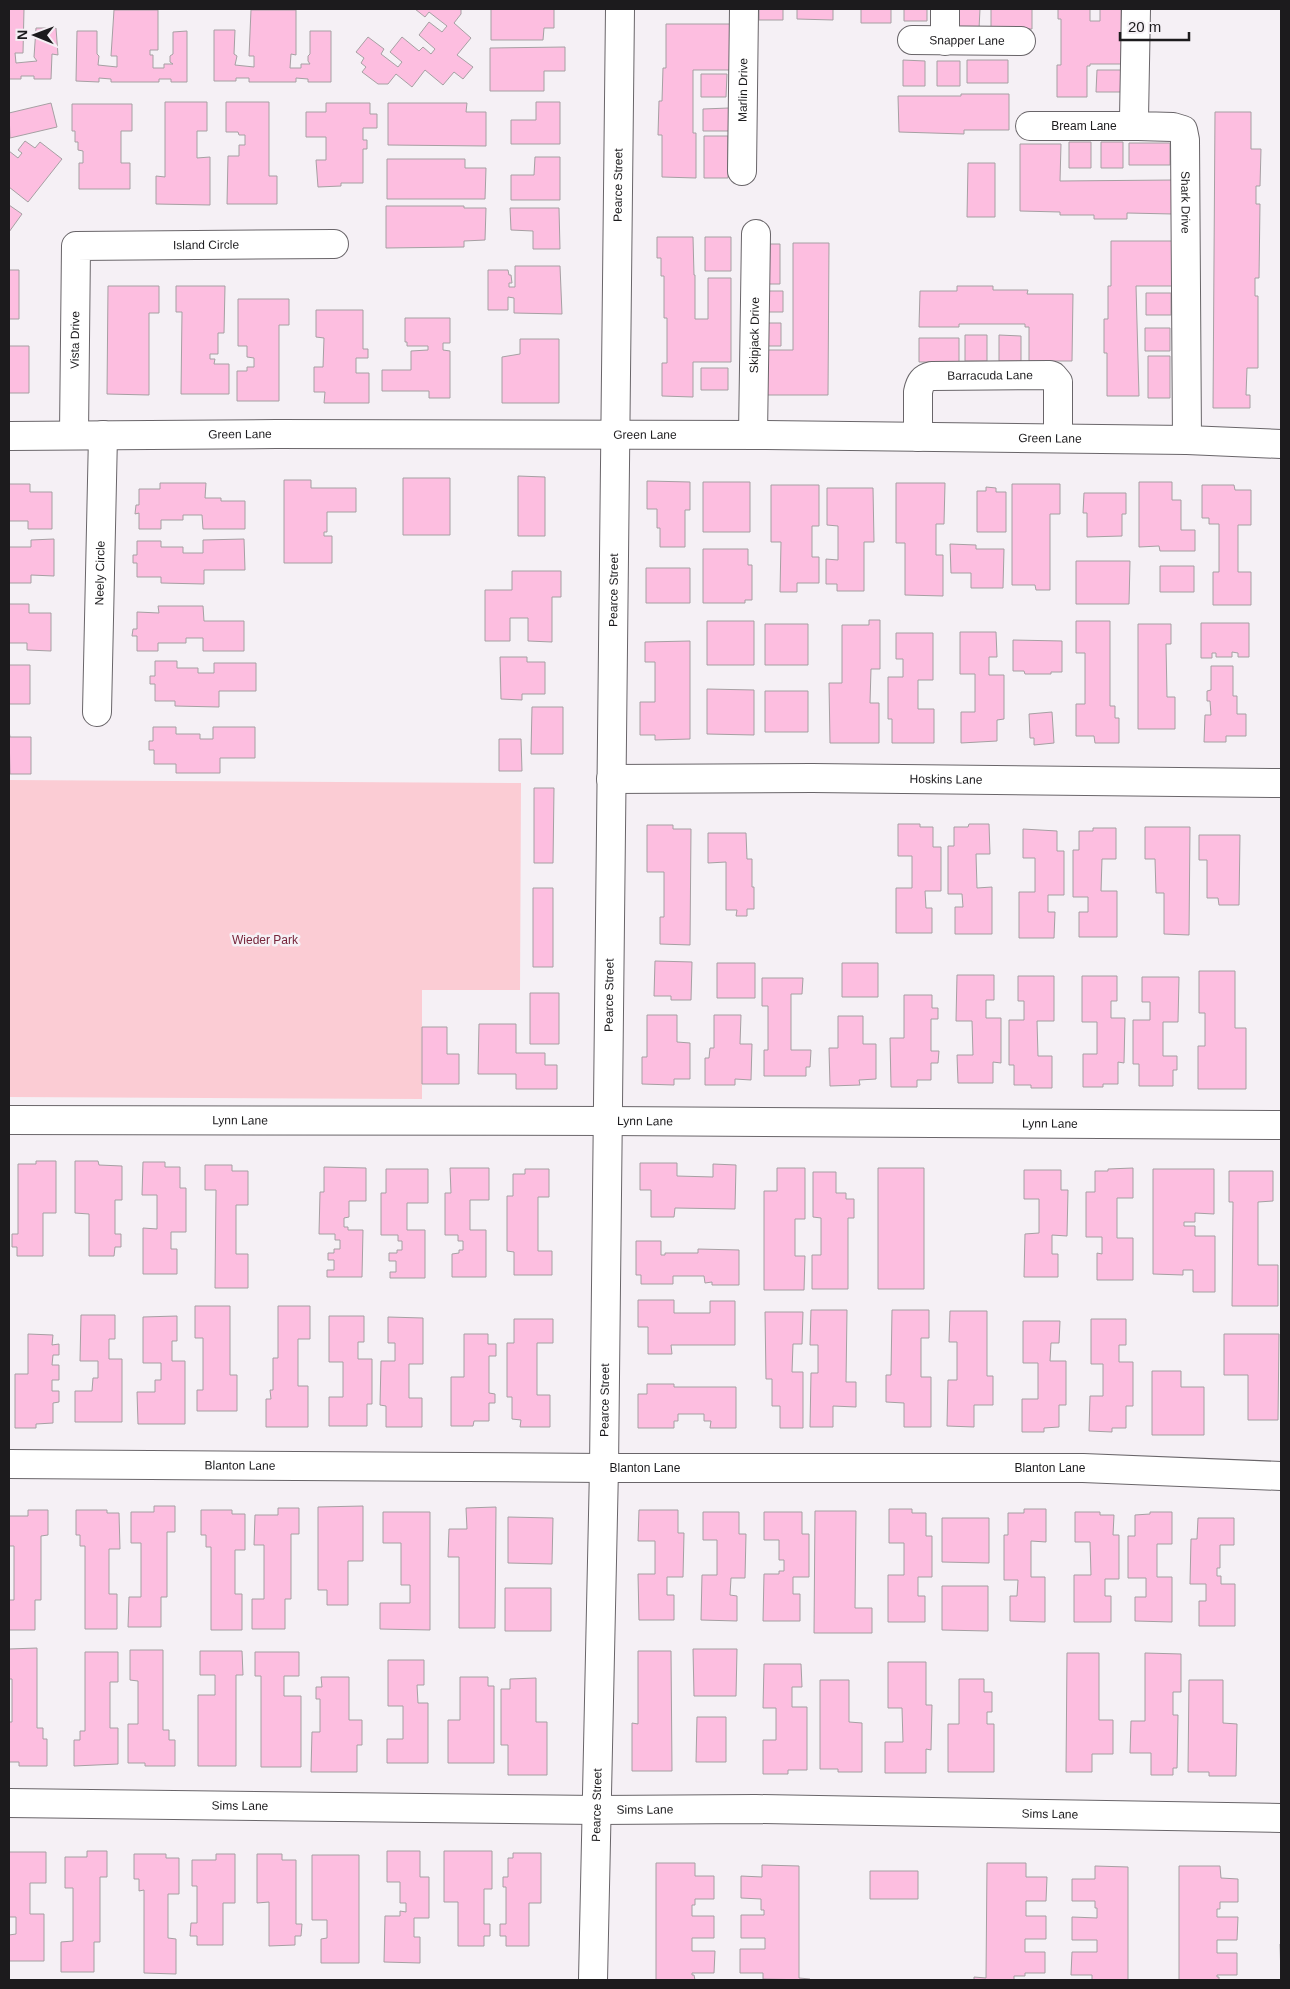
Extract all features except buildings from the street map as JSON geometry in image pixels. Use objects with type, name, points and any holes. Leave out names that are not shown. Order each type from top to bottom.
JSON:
[{"type":"street","name":"Pearce Street","points":[[593,1980],[604,1468],[620,9]]},
{"type":"street","name":"Marlin Drive","points":[[742,171],[744,9]]},
{"type":"street","points":[[945,9],[945,41]]},
{"type":"street","points":[[1136,9],[1134,118],[1138,126]]},
{"type":"street","name":"Snapper Lane","points":[[912,40],[1021,41]]},
{"type":"street","name":"Bream Lane","points":[[1030,126],[1138,126]]},
{"type":"street","name":"Shark Drive","points":[[1138,126],[1174,127],[1182,130],[1185,140],[1187,440]]},
{"type":"street","name":"Skipjack Drive","points":[[753,435],[756,234]]},
{"type":"street","name":"Island Circle","points":[[76,246],[334,244]]},
{"type":"street","name":"Vista Drive","points":[[74,434],[76,246]]},
{"type":"street","name":"Barracuda Lane","points":[[918,437],[918,392],[919,385],[925,378],[932,376],[1050,375],[1058,382],[1058,437]]},
{"type":"street","name":"Green Lane","points":[[9,436],[74,434],[615,434],[1058,437],[1281,444]]},
{"type":"street","name":"Neely Circle","points":[[97,712],[104,435]]},
{"type":"street","name":"Hoskins Lane","points":[[611,779],[812,778],[1281,783]]},
{"type":"street","name":"Lynn Lane","points":[[9,1120],[608,1121],[1281,1126]]},
{"type":"street","name":"Blanton Lane","points":[[9,1464],[604,1468],[1083,1468],[1281,1476]]},
{"type":"street","points":[[1281,1800],[1281,1818]]},
{"type":"street","name":"Sims Lane","points":[[9,1803],[597,1810],[756,1809],[1281,1818]]},
{"type":"green space","name":"Wieder Park","points":[[9,780],[521,783],[520,990],[422,990],[422,1099],[9,1097]]}]
